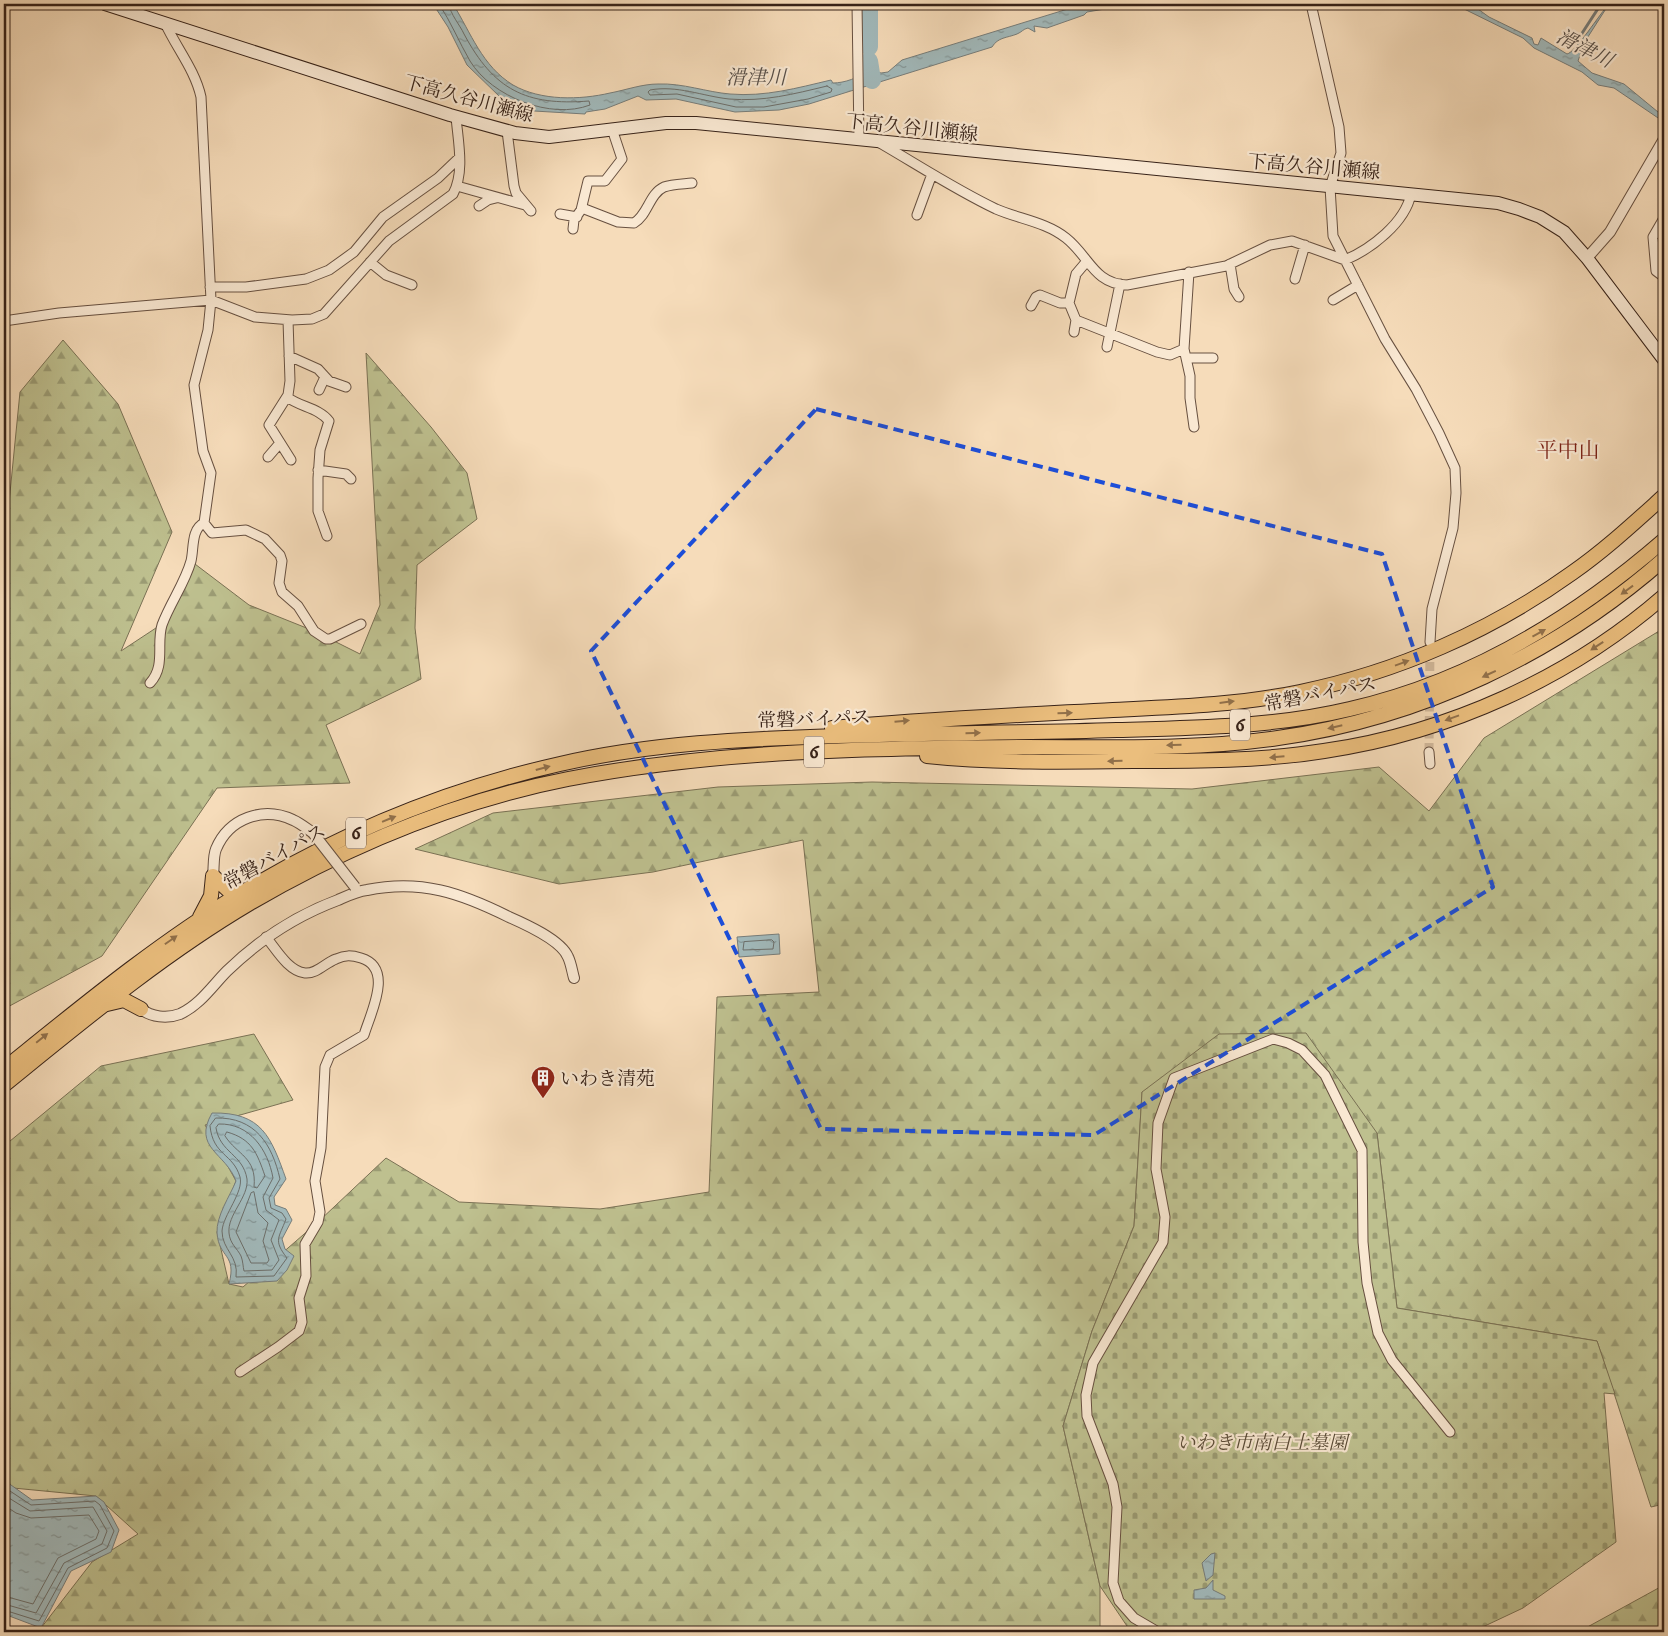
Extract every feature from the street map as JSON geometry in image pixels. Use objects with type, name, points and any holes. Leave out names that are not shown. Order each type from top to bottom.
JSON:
[{"type":"highway","points":[[767,738],[830,728],[932,718],[1200,706],[1272,697],[1380,671],[1445,646],[1516,610],[1580,567],[1664,496]]},
{"type":"highway","name":"常磐バイパス","points":[[4,1069],[97,994],[196,922],[243,892],[374,825],[422,805],[494,782],[559,764],[635,750],[767,738],[1207,728],[1287,720],[1350,709],[1423,686],[1475,666],[1508,650],[1549,627],[1590,600],[1624,575],[1664,540]]},
{"type":"highway","name":"常磐バイパス","points":[[4,1085],[102,1006],[251,903],[364,844],[468,805],[562,780],[635,767],[798,752],[1208,744],[1278,738],[1338,726],[1409,708],[1470,683],[1529,655],[1632,587],[1664,559]]},
{"type":"highway","points":[[863,750],[980,761],[1098,762],[1240,759],[1325,751],[1360,745],[1452,719],[1522,689],[1579,657],[1664,596]]},
{"type":"highway","points":[[213,876],[229,891],[243,892]]},
{"type":"highway","points":[[196,922],[210,901],[213,876]]},
{"type":"highway","points":[[141,1008],[137,998],[149,972]]},
{"type":"highway","points":[[102,1006],[124,1000],[141,1008]]},
{"type":"main road","name":"下高久谷川瀬線","points":[[111,5],[456,117],[506,131],[549,137],[666,123],[696,123],[1476,200],[1519,209],[1540,217],[1564,232],[1587,258],[1664,360]]},
{"type":"street","points":[[857,4],[859,140]]},
{"type":"street","points":[[1311,4],[1339,126],[1341,153],[1330,187],[1334,236],[1385,339],[1416,389],[1455,468],[1456,493],[1453,528],[1432,609],[1430,642]]},
{"type":"street","points":[[165,23],[197,78],[201,97],[211,300],[208,330],[194,385],[203,451],[210,473],[204,523],[212,533],[246,530],[265,539],[280,555],[282,561],[279,583],[282,592],[298,606],[314,631],[319,635],[330,639],[362,624]]},
{"type":"street","points":[[4,321],[60,313],[211,300],[255,317],[288,320],[312,319],[324,314],[389,240],[447,199],[457,186],[459,158],[456,117]]},
{"type":"street","points":[[573,229],[576,217],[582,208],[588,181],[605,181],[622,159],[612,129]]},
{"type":"street","points":[[457,186],[498,197],[528,208],[514,186],[506,131]]},
{"type":"street","points":[[1587,258],[1610,232],[1660,156],[1664,140]]},
{"type":"street","points":[[876,141],[986,204],[1018,219],[1035,221],[1055,231],[1066,238],[1106,280],[1120,284],[1230,264],[1270,246],[1292,241],[1345,260],[1363,252],[1380,237],[1409,205],[1411,194]]},
{"type":"street","points":[[210,287],[246,288],[306,279],[329,270],[354,252],[383,217],[438,178],[459,158]]},
{"type":"street","points":[[917,215],[932,174]]},
{"type":"street","points":[[582,208],[618,222],[634,223],[644,215],[660,190],[673,185],[692,183]]},
{"type":"street","points":[[479,206],[498,197]]},
{"type":"street","points":[[560,214],[576,217]]},
{"type":"street","points":[[1664,218],[1653,237],[1656,270],[1664,277]]},
{"type":"street","points":[[1295,279],[1305,246]]},
{"type":"street","points":[[1074,332],[1076,320],[1069,303],[1076,274],[1087,261]]},
{"type":"street","points":[[370,262],[378,270],[412,285]]},
{"type":"street","points":[[1230,264],[1234,289],[1240,297]]},
{"type":"street","points":[[1189,272],[1185,354],[1190,376],[1190,398],[1194,427]]},
{"type":"street","points":[[1107,347],[1120,284]]},
{"type":"street","points":[[1333,300],[1358,285]]},
{"type":"street","points":[[1031,306],[1040,295],[1069,303]]},
{"type":"street","points":[[288,320],[290,381],[287,396],[269,425],[280,444],[288,452],[291,460]]},
{"type":"street","points":[[1076,320],[1110,335],[1170,355],[1185,354],[1213,358]]},
{"type":"street","points":[[289,356],[318,369],[324,377],[346,387]]},
{"type":"street","points":[[319,390],[324,377]]},
{"type":"street","points":[[287,396],[329,421],[320,450],[318,470],[318,511],[327,536]]},
{"type":"street","points":[[268,457],[280,444]]},
{"type":"street","points":[[318,470],[346,474],[350,479]]},
{"type":"street","points":[[150,683],[155,678],[161,659],[162,624],[188,571],[196,532],[200,525],[204,523]]},
{"type":"street","points":[[1429,752],[1430,764]]},
{"type":"street","points":[[213,876],[216,850],[230,827],[244,817],[264,814],[292,819],[313,832],[360,888]]},
{"type":"street","points":[[141,1008],[148,1015],[164,1017],[178,1015],[189,1009],[227,971],[281,926],[360,888],[398,886],[442,889],[481,903],[535,930],[563,950],[568,956],[574,978]]},
{"type":"street","points":[[240,1372],[278,1347],[298,1331],[302,1322],[299,1298],[306,1276],[305,1244],[318,1222],[320,1212],[315,1181],[322,1148],[325,1067],[330,1055],[364,1035],[380,981],[378,969],[369,960],[349,954],[334,959],[320,969],[305,973],[293,968],[266,937]]},
{"type":"street","points":[[1158,1632],[1134,1618],[1119,1601],[1113,1583],[1117,1507],[1113,1484],[1087,1416],[1086,1395],[1092,1363],[1163,1242],[1166,1217],[1156,1169],[1158,1123],[1174,1078],[1273,1039],[1288,1043],[1302,1050],[1325,1075],[1362,1150],[1363,1242],[1367,1283],[1378,1333],[1392,1360],[1450,1432]]},
{"type":"highlighted area","points":[[816,409],[1382,554],[1493,887],[1094,1135],[821,1129],[591,651]]},
{"type":"green space","points":[[63,340],[118,404],[172,532],[121,651],[162,624],[191,561],[249,605],[314,631],[360,654],[380,605],[366,353],[431,427],[467,473],[477,519],[417,565],[415,628],[421,679],[326,725],[350,783],[217,788],[102,956],[4,1009],[4,509],[8,513],[20,392]]},
{"type":"green space","points":[[1664,628],[1664,1504],[1651,1507],[1597,1341],[1397,1308],[1377,1133],[1142,1092],[1134,1226],[1092,1331],[1063,1426],[1100,1586],[1100,1632],[41,1632],[41,1628],[92,1562],[138,1534],[96,1496],[13,1488],[4,1481],[4,1146],[101,1066],[254,1034],[293,1100],[205,1125],[236,1181],[217,1232],[229,1284],[243,1287],[318,1222],[386,1158],[459,1202],[600,1209],[709,1192],[717,997],[819,992],[803,840],[653,872],[559,884],[415,849],[493,813],[718,787],[872,782],[1192,789],[1379,767],[1429,811],[1484,738]]},
{"type":"green space","name":"いわき市南白土墓園","points":[[1306,1033],[1377,1133],[1397,1308],[1597,1341],[1615,1394],[1604,1393],[1616,1542],[1523,1608],[1472,1632],[1131,1632],[1100,1586],[1063,1426],[1092,1331],[1134,1226],[1142,1092],[1219,1034]]},
{"type":"green space","points":[[1664,1585],[1664,1632],[1580,1632],[1582,1630]]},
{"type":"water","points":[[433,4],[453,4],[485,59],[502,77],[513,85],[536,94],[574,98],[652,84],[676,85],[743,95],[781,91],[831,80],[833,83],[842,82],[856,77],[868,69],[881,73],[888,72],[902,60],[1084,4],[1135,4],[1087,12],[1084,15],[1047,28],[1034,26],[1035,32],[1026,28],[1017,34],[1000,40],[992,47],[809,104],[779,110],[735,112],[676,99],[646,100],[638,96],[605,109],[586,112],[585,114],[534,111],[521,108],[499,96],[467,65],[448,27]]},
{"type":"water","points":[[1454,4],[1471,4],[1489,17],[1532,38],[1534,44],[1538,45],[1541,38],[1567,54],[1576,47],[1609,4],[1584,43],[1578,61],[1592,73],[1624,84],[1658,112],[1664,114],[1664,122],[1614,88],[1598,85],[1582,72],[1534,48],[1523,38]]},
{"type":"water","points":[[779,934],[780,954],[739,957],[737,937]]},
{"type":"water","points":[[212,1113],[243,1117],[253,1122],[269,1139],[281,1164],[286,1179],[274,1197],[275,1205],[286,1209],[292,1220],[282,1239],[285,1249],[294,1256],[287,1270],[277,1281],[229,1284],[231,1267],[218,1241],[217,1226],[236,1181],[231,1171],[208,1143],[207,1125]]},
{"type":"water","points":[[4,1480],[32,1500],[96,1496],[104,1502],[119,1530],[111,1552],[71,1571],[41,1628],[4,1614]]},
{"type":"water","points":[[1215,1553],[1213,1575],[1206,1581],[1202,1563],[1211,1554]]},
{"type":"water","points":[[1213,1580],[1213,1590],[1225,1596],[1225,1599],[1194,1599],[1194,1590],[1206,1588]]},
{"type":"waterway","points":[[869,4],[869,47]]},
{"type":"waterway","name":"滑津川","points":[[1577,41],[1601,4]]},
{"type":"waterway","points":[[869,61],[872,80]]},
{"type":"tunnel","points":[[1429,752],[1430,647]]},
{"type":"place","name":"いわき清苑","points":[[543,1099]]},
{"type":"district","name":"平中山","points":[[1568,450]]}]
